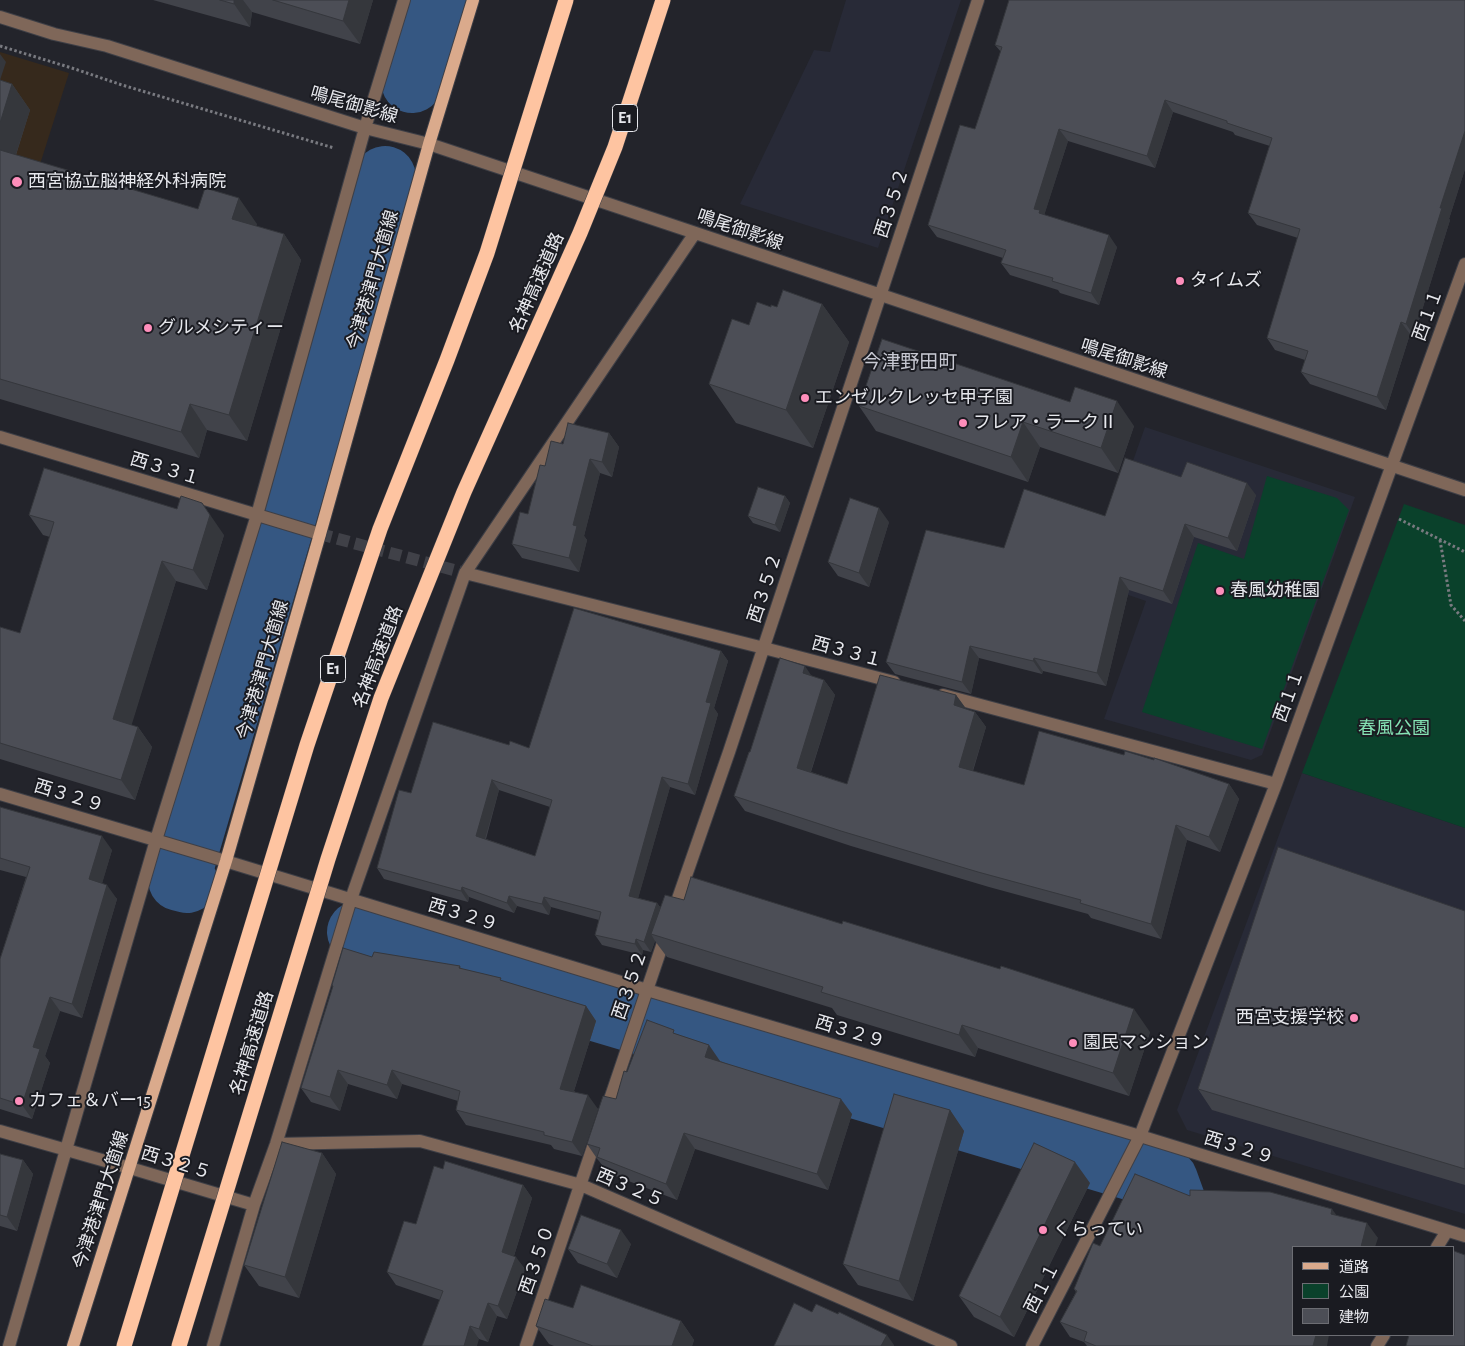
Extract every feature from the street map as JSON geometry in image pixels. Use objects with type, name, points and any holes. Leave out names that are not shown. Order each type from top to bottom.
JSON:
[{"type":"highway","name":"名神高速道路","points":[[124,1346],[307,745],[380,529],[488,253],[566,0]]},
{"type":"highway","name":"名神高速道路","points":[[179,1346],[325,868],[381,698],[464,492],[580,233],[616,147],[663,0]]},
{"type":"main road","name":"今津港津門大箇線","points":[[73,1346],[226,861],[429,144],[473,0]]},
{"type":"street","points":[[9,1346],[156,840],[256,515],[365,128],[404,0]]},
{"type":"street","name":"西３５２","points":[[580,1185],[764,648],[978,0]]},
{"type":"street","name":"鳴尾御影線","points":[[0,17],[54,34],[107,46],[365,128],[429,144],[1465,490]]},
{"type":"street","points":[[213,1346],[254,1205],[276,1144],[351,899],[465,573],[695,233]]},
{"type":"street","name":"西１１","points":[[1032,1346],[1139,1137],[1276,784],[1465,264]]},
{"type":"street","name":"西３３１","points":[[0,438],[320,534]]},
{"type":"street","name":"西３３１","points":[[465,573],[764,648],[906,686]]},
{"type":"street","points":[[934,693],[1276,784]]},
{"type":"street","name":"西３２９","points":[[0,794],[351,899],[646,991],[1465,1236]]},
{"type":"street","name":"西３２５","points":[[0,1131],[254,1205]]},
{"type":"street","name":"西３２５","points":[[276,1144],[420,1141],[580,1185],[951,1346]]},
{"type":"street","name":"西３５０","points":[[526,1346],[580,1185]]},
{"type":"street","points":[[1438,1246],[1447,1231]]},
{"type":"path","points":[[0,46],[122,85],[337,149]]},
{"type":"path","points":[[1376,508],[1465,552]]},
{"type":"path","points":[[1440,540],[1451,605],[1465,621]]},
{"type":"shaded area","points":[[846,0],[961,0],[878,248],[740,204],[814,50],[830,52]]},
{"type":"shaded area","name":"西宮協立脳神経外科病院","points":[[0,52],[69,73],[0,290]]},
{"type":"shaded area","name":"春風幼稚園","points":[[1145,427],[1355,497],[1262,755],[1251,760],[1104,719],[1146,601],[1090,582]]},
{"type":"shaded area","name":"西宮支援学校","points":[[1302,773],[1465,828],[1465,1214],[1187,1130],[1177,1110]]},
{"type":"green space","points":[[1267,476],[1337,498],[1349,510],[1262,749],[1142,712],[1198,543],[1244,559]]},
{"type":"green space","name":"春風公園","points":[[1404,504],[1465,525],[1465,828],[1302,773]]},
{"type":"building","points":[[220,0],[234,0],[234,4]]},
{"type":"building","points":[[273,0],[349,0],[343,21]]},
{"type":"building","points":[[1009,0],[1465,0],[1465,131],[1406,324],[1401,322],[1377,397],[1301,372],[1308,351],[1267,338],[1300,229],[1248,213],[1272,138],[1165,100],[1147,156],[1059,129],[1034,209],[1040,210],[1039,213],[1109,235],[1091,293],[1052,281],[1053,278],[1001,263],[1006,250],[928,225],[960,125],[975,129],[1002,47],[995,45]]},
{"type":"building","points":[[0,80],[12,84],[0,123]]},
{"type":"building","points":[[0,150],[198,209],[205,188],[239,198],[232,219],[284,234],[229,415],[190,404],[181,432],[0,379]]},
{"type":"building","points":[[783,290],[822,304],[786,410],[709,384],[732,319],[749,325],[757,302],[777,307]]},
{"type":"building","points":[[882,339],[1070,402],[1075,387],[1117,401],[1101,448],[1023,422],[1011,457],[859,406]]},
{"type":"building","points":[[568,423],[609,433],[602,462],[590,459],[573,525],[577,526],[569,558],[512,544],[520,512],[528,514],[540,465],[545,466],[551,441],[563,444]]},
{"type":"building","points":[[1125,458],[1181,477],[1187,462],[1247,483],[1228,538],[1185,524],[1163,591],[1120,577],[1097,673],[1034,658],[1033,661],[970,646],[962,682],[886,662],[926,530],[1004,548],[1024,489],[1105,516]]},
{"type":"building","points":[[44,468],[177,509],[181,496],[202,503],[210,515],[193,570],[162,561],[113,719],[138,727],[121,780],[0,743],[0,627],[20,633],[54,522],[29,515]]},
{"type":"building","points":[[758,487],[785,496],[775,525],[748,516]]},
{"type":"building","points":[[850,498],[879,508],[859,573],[828,562]]},
{"type":"building","points":[[574,608],[721,651],[706,702],[711,703],[688,784],[662,777],[629,896],[657,903],[644,942],[636,939],[635,944],[595,935],[601,912],[544,897],[542,904],[509,896],[507,903],[462,887],[461,891],[377,868],[399,790],[411,793],[433,722],[509,745],[510,741],[529,748]],"holes":[[[492,780],[552,800],[535,856],[476,836]]]},
{"type":"building","points":[[780,658],[805,666],[803,673],[824,680],[797,768],[847,784],[880,675],[956,695],[954,705],[975,712],[959,767],[1024,785],[1039,731],[1124,755],[1125,751],[1154,760],[1154,758],[1229,784],[1209,837],[1176,825],[1151,924],[1080,903],[1081,900],[978,872],[841,831],[734,796]]},
{"type":"building","points":[[0,807],[102,836],[89,879],[107,885],[72,1004],[50,997],[33,1047],[40,1049],[22,1105],[0,1098],[0,959],[30,867],[0,858]]},
{"type":"building","name":"西宮支援学校","points":[[1278,847],[1465,911],[1465,1169],[1198,1089]]},
{"type":"building","points":[[691,877],[842,924],[843,921],[1000,969],[1001,966],[1134,1009],[1113,1073],[962,1025],[959,1035],[821,992],[823,987],[651,934],[665,895],[684,900]]},
{"type":"building","points":[[343,948],[372,957],[374,952],[460,966],[459,968],[501,978],[500,980],[586,1006],[560,1089],[588,1095],[572,1142],[544,1135],[544,1132],[456,1110],[460,1091],[392,1070],[387,1085],[338,1070],[330,1097],[301,1088]]},
{"type":"building","points":[[647,1020],[674,1030],[673,1033],[709,1045],[705,1057],[841,1099],[817,1174],[684,1133],[666,1184],[597,1157],[600,1148],[587,1144],[603,1096],[616,1099],[624,1071],[627,1072]]},
{"type":"building","points":[[894,1094],[950,1110],[899,1281],[843,1264]]},
{"type":"building","points":[[282,1142],[322,1153],[285,1277],[244,1265]]},
{"type":"building","points":[[1034,1143],[1075,1162],[1000,1317],[959,1296]]},
{"type":"building","points":[[0,1154],[23,1160],[7,1217],[0,1215]]},
{"type":"building","points":[[445,1161],[523,1185],[502,1252],[516,1257],[498,1306],[488,1303],[479,1329],[470,1326],[464,1346],[422,1346],[443,1291],[387,1272],[404,1221],[416,1224],[434,1166],[443,1169]]},
{"type":"building","points":[[1135,1174],[1190,1196],[1190,1190],[1270,1192],[1332,1209],[1331,1214],[1367,1223],[1361,1246],[1292,1246],[1292,1336],[1316,1336],[1313,1346],[1096,1346],[1084,1341],[1087,1332],[1060,1322],[1077,1291],[1074,1289],[1093,1243],[1100,1246]]},
{"type":"building","points":[[581,1215],[621,1230],[607,1264],[568,1249]]},
{"type":"building","points":[[1455,1251],[1465,1255],[1465,1346],[1406,1346],[1409,1336],[1455,1336]]},
{"type":"building","points":[[581,1285],[681,1321],[672,1346],[593,1346],[536,1326],[545,1299],[573,1308]]},
{"type":"building","points":[[794,1303],[812,1312],[816,1304],[838,1314],[839,1312],[887,1335],[881,1346],[774,1346]]},
{"type":"waterway","points":[[412,82],[436,0]]},
{"type":"waterway","points":[[187,882],[179,880],[385,177]]},
{"type":"waterway","points":[[358,932],[595,1010],[1167,1180],[1180,1216],[1198,1292],[1207,1346]]},
{"type":"tunnel","points":[[320,534],[465,573]]},
{"type":"place","name":"西宮協立脳神経外科病院","points":[[17,182]]},
{"type":"place","name":"タイムズ","points":[[1180,281]]},
{"type":"place","name":"グルメシティー","points":[[148,328]]},
{"type":"place","name":"エンゼルクレッセ甲子園","points":[[805,398]]},
{"type":"place","name":"フレア・ラークⅡ","points":[[963,423]]},
{"type":"place","name":"春風幼稚園","points":[[1220,591]]},
{"type":"place","name":"西宮支援学校","points":[[1354,1018]]},
{"type":"place","name":"園民マンション","points":[[1073,1043]]},
{"type":"place","name":"カフェ＆バー15","points":[[19,1101]]},
{"type":"place","name":"くらってい","points":[[1043,1230]]},
{"type":"district","name":"今津野田町","points":[[910,362]]}]
